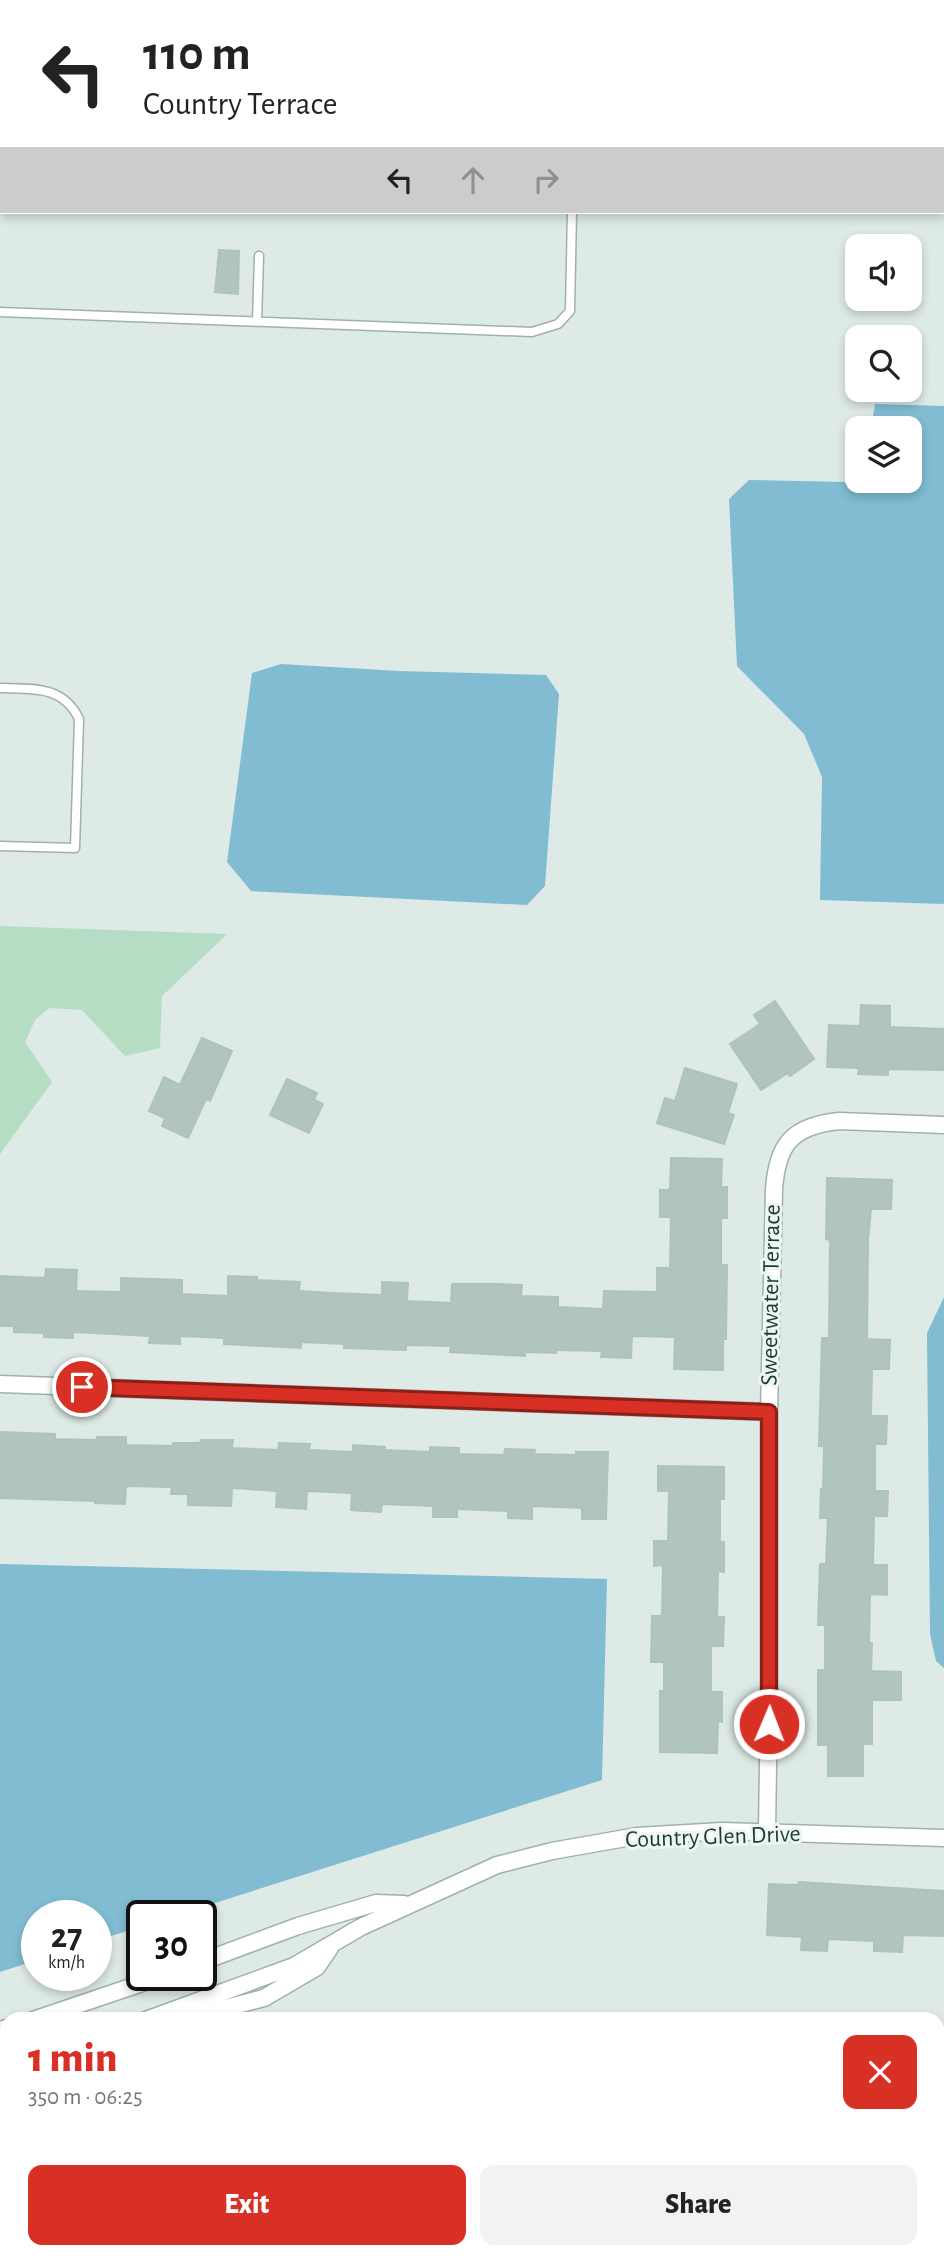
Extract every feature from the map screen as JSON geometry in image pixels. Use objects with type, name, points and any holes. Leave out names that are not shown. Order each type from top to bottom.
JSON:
[{"type":"street","name":"Sweetwater Terrace","points":[[767,1832],[769,1412],[775,1170],[782,1149],[789,1141],[808,1127],[821,1123],[839,1121],[944,1125]]},
{"type":"street","points":[[0,1384],[769,1412]]},
{"type":"street","name":"Country Glen Drive","points":[[166,2012],[294,1966],[361,1927],[497,1865],[552,1850],[636,1836],[722,1831],[944,1838]]},
{"type":"street","name":"Country Glen Drive","points":[[217,1956],[298,1926],[376,1903],[410,1905]]},
{"type":"street","points":[[57,2012],[126,1989]]},
{"type":"lane","points":[[0,312],[532,332],[558,324],[570,311],[572,214]]},
{"type":"lane","points":[[257,322],[259,256]]},
{"type":"lane","points":[[0,688],[41,689],[62,697],[73,705],[79,719],[75,848],[0,846]]},
{"type":"green space","points":[[0,926],[227,934],[162,996],[160,1048],[125,1056],[82,1010],[49,1008],[35,1020],[25,1042],[52,1082],[0,1154]]},
{"type":"water","points":[[875,404],[944,406],[944,904],[820,900],[822,777],[804,734],[737,666],[729,499],[749,480],[845,482],[845,493],[922,493],[922,416],[873,416]]},
{"type":"water","points":[[281,664],[399,671],[546,675],[559,694],[545,886],[527,905],[251,891],[227,862],[252,673]]},
{"type":"water","points":[[944,1297],[944,1668],[936,1661],[930,1634],[927,1333]]},
{"type":"water","points":[[0,1564],[607,1579],[602,1780],[217,1902],[217,1900],[126,1900],[126,1931],[112,1936],[112,1900],[21,1900],[21,1965],[0,1972]]},
{"type":"building","points":[[219,250],[239,251],[238,294],[215,292]]},
{"type":"building","points":[[775,1001],[814,1059],[790,1076],[788,1073],[761,1090],[730,1044],[760,1024],[754,1015]]},
{"type":"building","points":[[861,1005],[890,1006],[890,1027],[944,1029],[944,1070],[888,1069],[888,1075],[858,1074],[859,1068],[827,1067],[829,1025],[860,1026]]},
{"type":"building","points":[[202,1038],[232,1051],[210,1101],[206,1099],[188,1138],[162,1126],[165,1118],[149,1111],[164,1077],[180,1085]]},
{"type":"building","points":[[685,1068],[737,1084],[728,1113],[734,1115],[724,1144],[657,1123],[665,1098],[675,1101]]},
{"type":"building","points":[[287,1079],[317,1093],[314,1100],[323,1104],[309,1133],[270,1115]]},
{"type":"building","points":[[671,1158],[722,1159],[721,1187],[727,1187],[727,1218],[721,1218],[721,1265],[727,1265],[723,1370],[674,1369],[675,1337],[632,1336],[631,1358],[601,1357],[602,1351],[525,1352],[525,1356],[450,1352],[451,1346],[406,1345],[406,1350],[344,1348],[344,1344],[301,1342],[301,1348],[224,1344],[224,1338],[180,1336],[180,1344],[149,1343],[150,1336],[73,1332],[73,1338],[44,1337],[44,1333],[14,1332],[14,1326],[0,1326],[0,1276],[45,1278],[46,1269],[77,1270],[76,1291],[121,1292],[121,1278],[182,1280],[182,1294],[228,1296],[228,1276],[300,1282],[299,1291],[382,1295],[382,1282],[408,1283],[407,1301],[451,1303],[452,1284],[498,1284],[522,1285],[521,1296],[558,1297],[558,1307],[603,1309],[604,1291],[657,1292],[657,1268],[670,1268],[671,1217],[660,1217],[660,1190],[670,1190]]},
{"type":"building","points":[[827,1178],[892,1180],[891,1209],[871,1209],[868,1241],[867,1339],[890,1340],[889,1369],[872,1369],[871,1416],[887,1416],[886,1444],[875,1444],[875,1491],[888,1491],[887,1516],[874,1516],[873,1565],[887,1565],[887,1595],[870,1594],[869,1643],[872,1643],[871,1671],[901,1672],[901,1700],[872,1700],[872,1744],[863,1744],[863,1776],[828,1776],[828,1745],[818,1745],[818,1670],[825,1670],[825,1625],[818,1625],[820,1564],[826,1564],[828,1518],[820,1518],[824,1446],[819,1446],[822,1338],[829,1338],[830,1240],[826,1239]]},
{"type":"building","points":[[0,1432],[55,1434],[55,1439],[97,1440],[97,1437],[126,1437],[126,1445],[172,1446],[173,1443],[200,1443],[201,1440],[233,1440],[232,1448],[278,1450],[279,1443],[310,1444],[309,1450],[353,1452],[353,1445],[385,1447],[384,1450],[430,1452],[430,1447],[459,1448],[459,1454],[504,1455],[505,1449],[535,1450],[534,1454],[576,1455],[576,1452],[608,1452],[606,1519],[582,1519],[582,1508],[532,1506],[532,1519],[508,1518],[508,1511],[457,1509],[457,1517],[433,1517],[433,1506],[382,1504],[381,1512],[351,1510],[352,1493],[307,1491],[306,1509],[276,1507],[277,1491],[232,1488],[231,1506],[188,1505],[188,1494],[171,1494],[172,1487],[126,1486],[125,1504],[0,1498]]},
{"type":"building","points":[[658,1466],[724,1467],[724,1499],[720,1499],[720,1542],[724,1542],[724,1572],[718,1571],[717,1617],[724,1617],[723,1646],[711,1646],[711,1692],[722,1692],[722,1722],[718,1721],[717,1753],[660,1752],[660,1691],[664,1691],[664,1662],[651,1662],[652,1616],[662,1616],[663,1565],[654,1566],[654,1541],[668,1541],[669,1491],[658,1491]]},
{"type":"building","points":[[799,1882],[944,1891],[944,1936],[903,1935],[902,1952],[874,1951],[874,1941],[828,1939],[827,1951],[801,1950],[802,1937],[767,1935],[769,1884],[798,1885]]},
{"type":"route","points":[[82,1387],[769,1412],[769,1724]]}]
